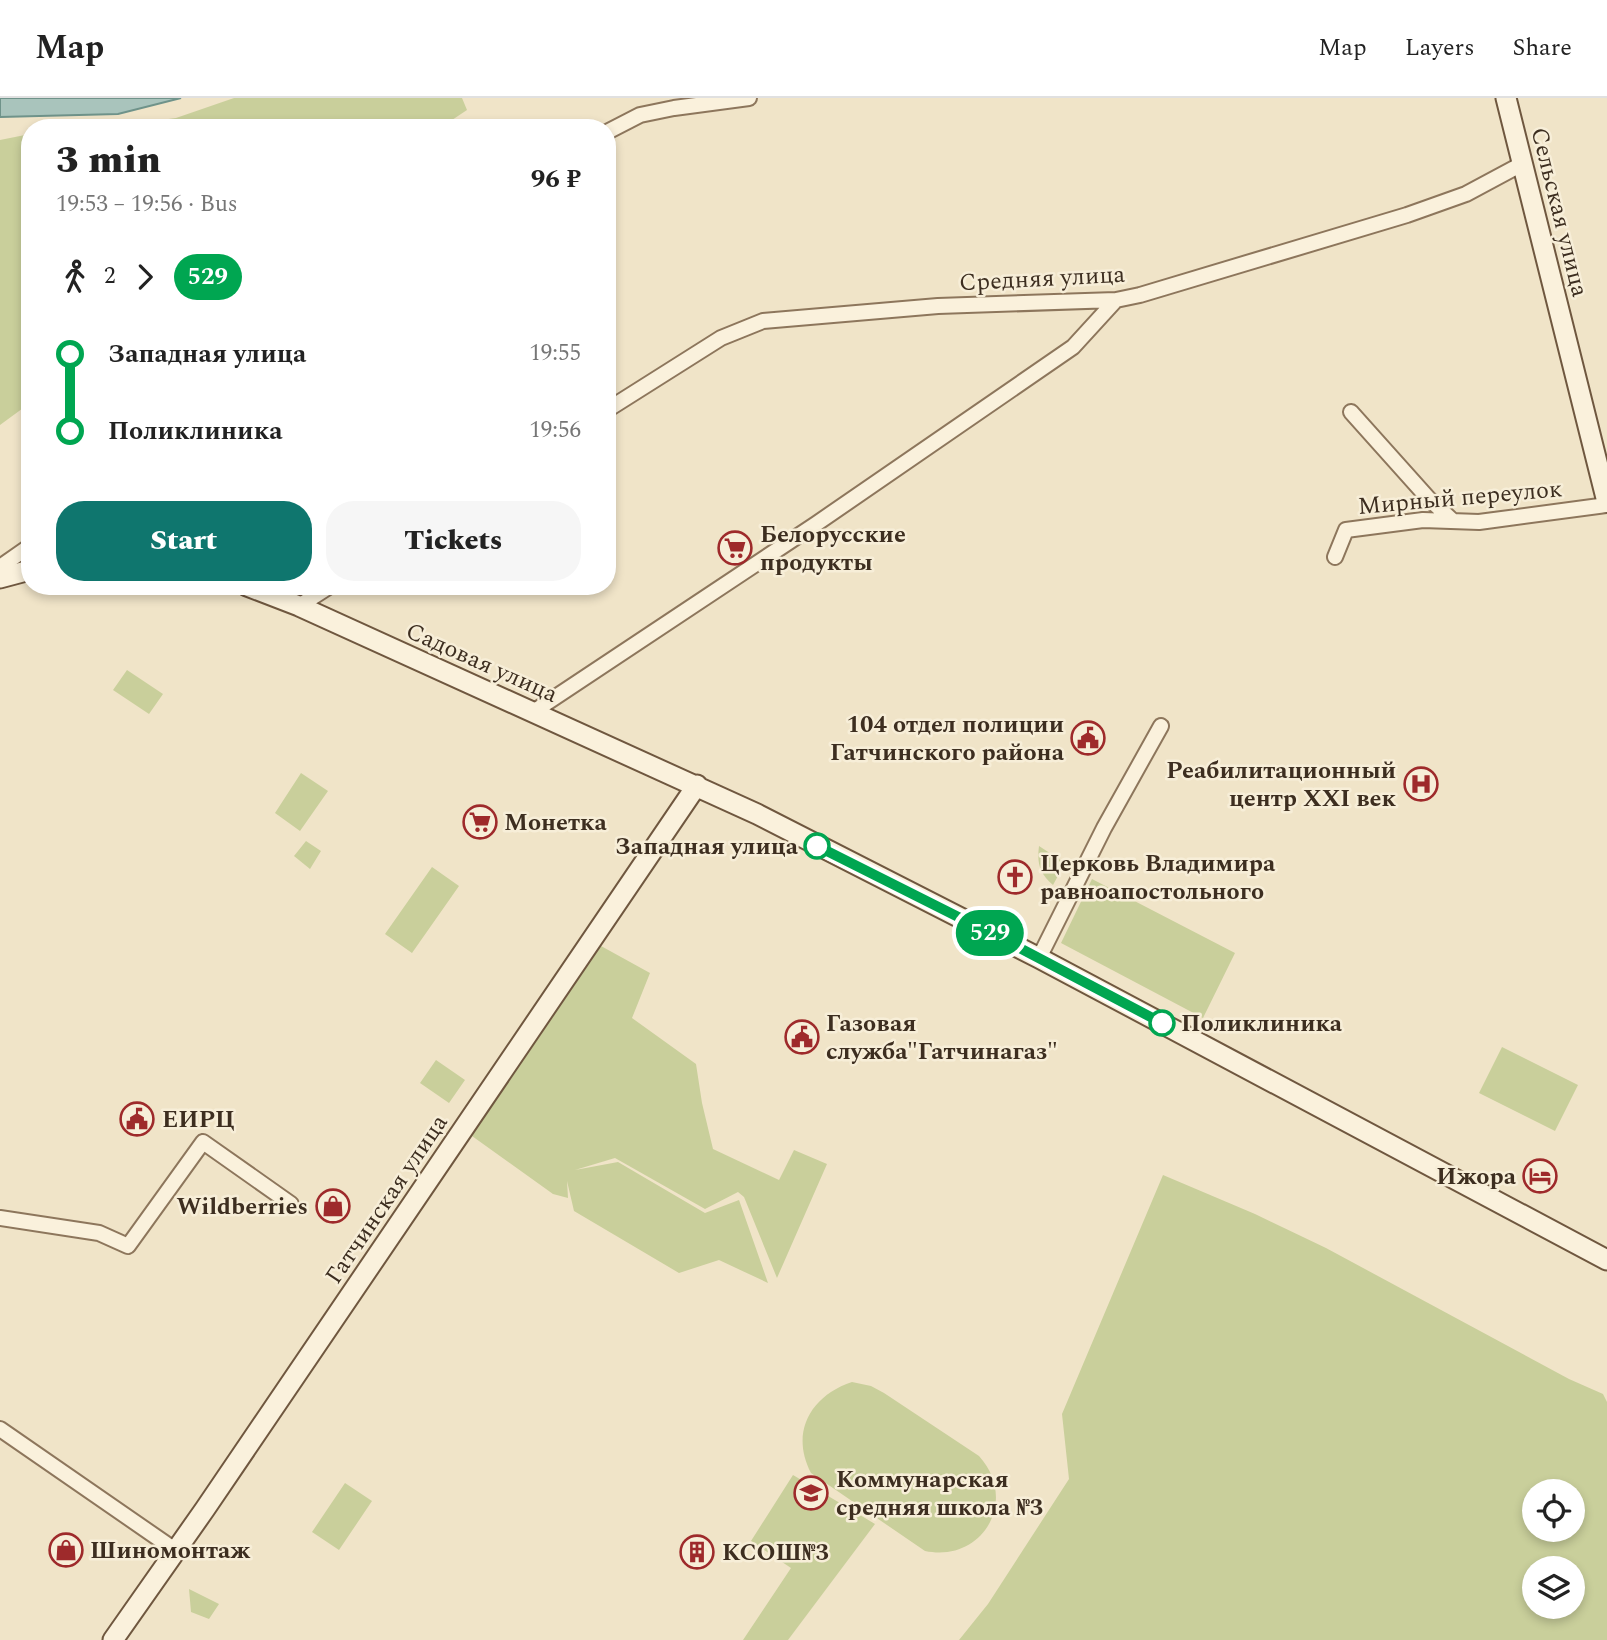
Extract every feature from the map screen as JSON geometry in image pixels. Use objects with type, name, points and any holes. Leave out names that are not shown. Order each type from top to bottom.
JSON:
[{"type":"main road","name":"Сельская улица","points":[[1506,98],[1607,498]]},
{"type":"main road","points":[[0,578],[21,572]]},
{"type":"main road","name":"Садовая улица","points":[[270,595],[697,785],[1039,958],[1607,1260]]},
{"type":"main road","name":"Гатчинская улица","points":[[113,1640],[697,785]]},
{"type":"street","points":[[616,128],[640,116],[674,108],[749,98]]},
{"type":"street","name":"Средняя улица","points":[[616,404],[721,338],[763,321],[938,306],[1116,300],[1407,215],[1466,194],[1522,164]]},
{"type":"street","points":[[533,712],[816,524],[1073,347],[1116,300]]},
{"type":"street","points":[[1084,301],[1094,326]]},
{"type":"street","points":[[1351,412],[1428,498],[1453,521]]},
{"type":"street","name":"Мирный переулок","points":[[1335,557],[1346,530],[1423,520],[1479,522],[1607,498]]},
{"type":"street","points":[[0,567],[21,552]]},
{"type":"street","points":[[299,606],[316,595]]},
{"type":"street","points":[[1039,958],[1104,828],[1161,726]]},
{"type":"street","points":[[0,1218],[99,1233],[128,1246],[203,1142],[291,1204]]},
{"type":"street","points":[[0,1429],[175,1550]]},
{"type":"green space","points":[[234,98],[462,98],[467,110],[454,119],[168,119]]},
{"type":"green space","points":[[21,136],[21,410],[0,425],[0,140]]},
{"type":"green space","points":[[127,670],[163,694],[149,714],[113,690]]},
{"type":"green space","points":[[301,773],[328,791],[300,831],[275,813]]},
{"type":"green space","points":[[306,841],[321,851],[310,869],[294,856]]},
{"type":"green space","points":[[1039,846],[1065,863],[1053,885],[1040,867]]},
{"type":"green space","points":[[432,867],[459,886],[412,953],[385,934]]},
{"type":"green space","points":[[1092,879],[1235,953],[1203,1018],[1061,943]]},
{"type":"green space","points":[[601,946],[650,973],[632,1018],[696,1064],[713,1149],[779,1180],[794,1150],[827,1164],[777,1278],[744,1197],[738,1192],[705,1209],[615,1158],[575,1170],[618,1162],[705,1213],[739,1200],[768,1283],[719,1260],[679,1273],[574,1211],[567,1181],[568,1198],[553,1194],[472,1136]]},
{"type":"green space","points":[[1502,1047],[1578,1085],[1555,1131],[1479,1093]]},
{"type":"green space","points":[[436,1060],[465,1080],[449,1103],[420,1083]]},
{"type":"green space","points":[[1163,1175],[1326,1248],[1569,1379],[1603,1394],[1607,1402],[1607,1640],[959,1640],[988,1604],[1069,1479],[1062,1414]]},
{"type":"green space","points":[[852,1382],[871,1386],[884,1393],[979,1456],[991,1473],[996,1491],[995,1509],[989,1525],[978,1538],[964,1547],[946,1552],[925,1551],[811,1473],[803,1444],[808,1418],[825,1396]]},
{"type":"green space","points":[[793,1475],[875,1524],[788,1640],[743,1640],[791,1568],[751,1541]]},
{"type":"green space","points":[[345,1483],[372,1501],[339,1550],[312,1532]]},
{"type":"green space","points":[[189,1589],[219,1604],[209,1619],[191,1612]]},
{"type":"water","points":[[0,98],[181,98],[118,114],[0,117]]},
{"type":"bus line","name":"529","points":[[817,846],[1162,1023]]},
{"type":"place","name":"Белорусские продукты","points":[[735,548]]},
{"type":"place","name":"104 отдел полиции Гатчинского района","points":[[1088,738]]},
{"type":"place","name":"Реабилитационный центр ХХI век","points":[[1421,784]]},
{"type":"place","name":"Монетка","points":[[480,822]]},
{"type":"place","name":"Западная улица","points":[[817,846]]},
{"type":"place","name":"Церковь Владимира равноапостольного","points":[[1015,877]]},
{"type":"place","name":"Поликлиника","points":[[1162,1023]]},
{"type":"place","name":"Газовая служба\"Гатчинагаз\"","points":[[802,1037]]},
{"type":"place","name":"ЕИРЦ","points":[[137,1119]]},
{"type":"place","name":"Ижора","points":[[1540,1176]]},
{"type":"place","name":"Wildberries","points":[[333,1206]]},
{"type":"place","name":"Коммунарская средняя школа №3","points":[[811,1493]]},
{"type":"place","name":"Шиномонтаж","points":[[66,1550]]},
{"type":"place","name":"КСОШ№3","points":[[697,1552]]}]
